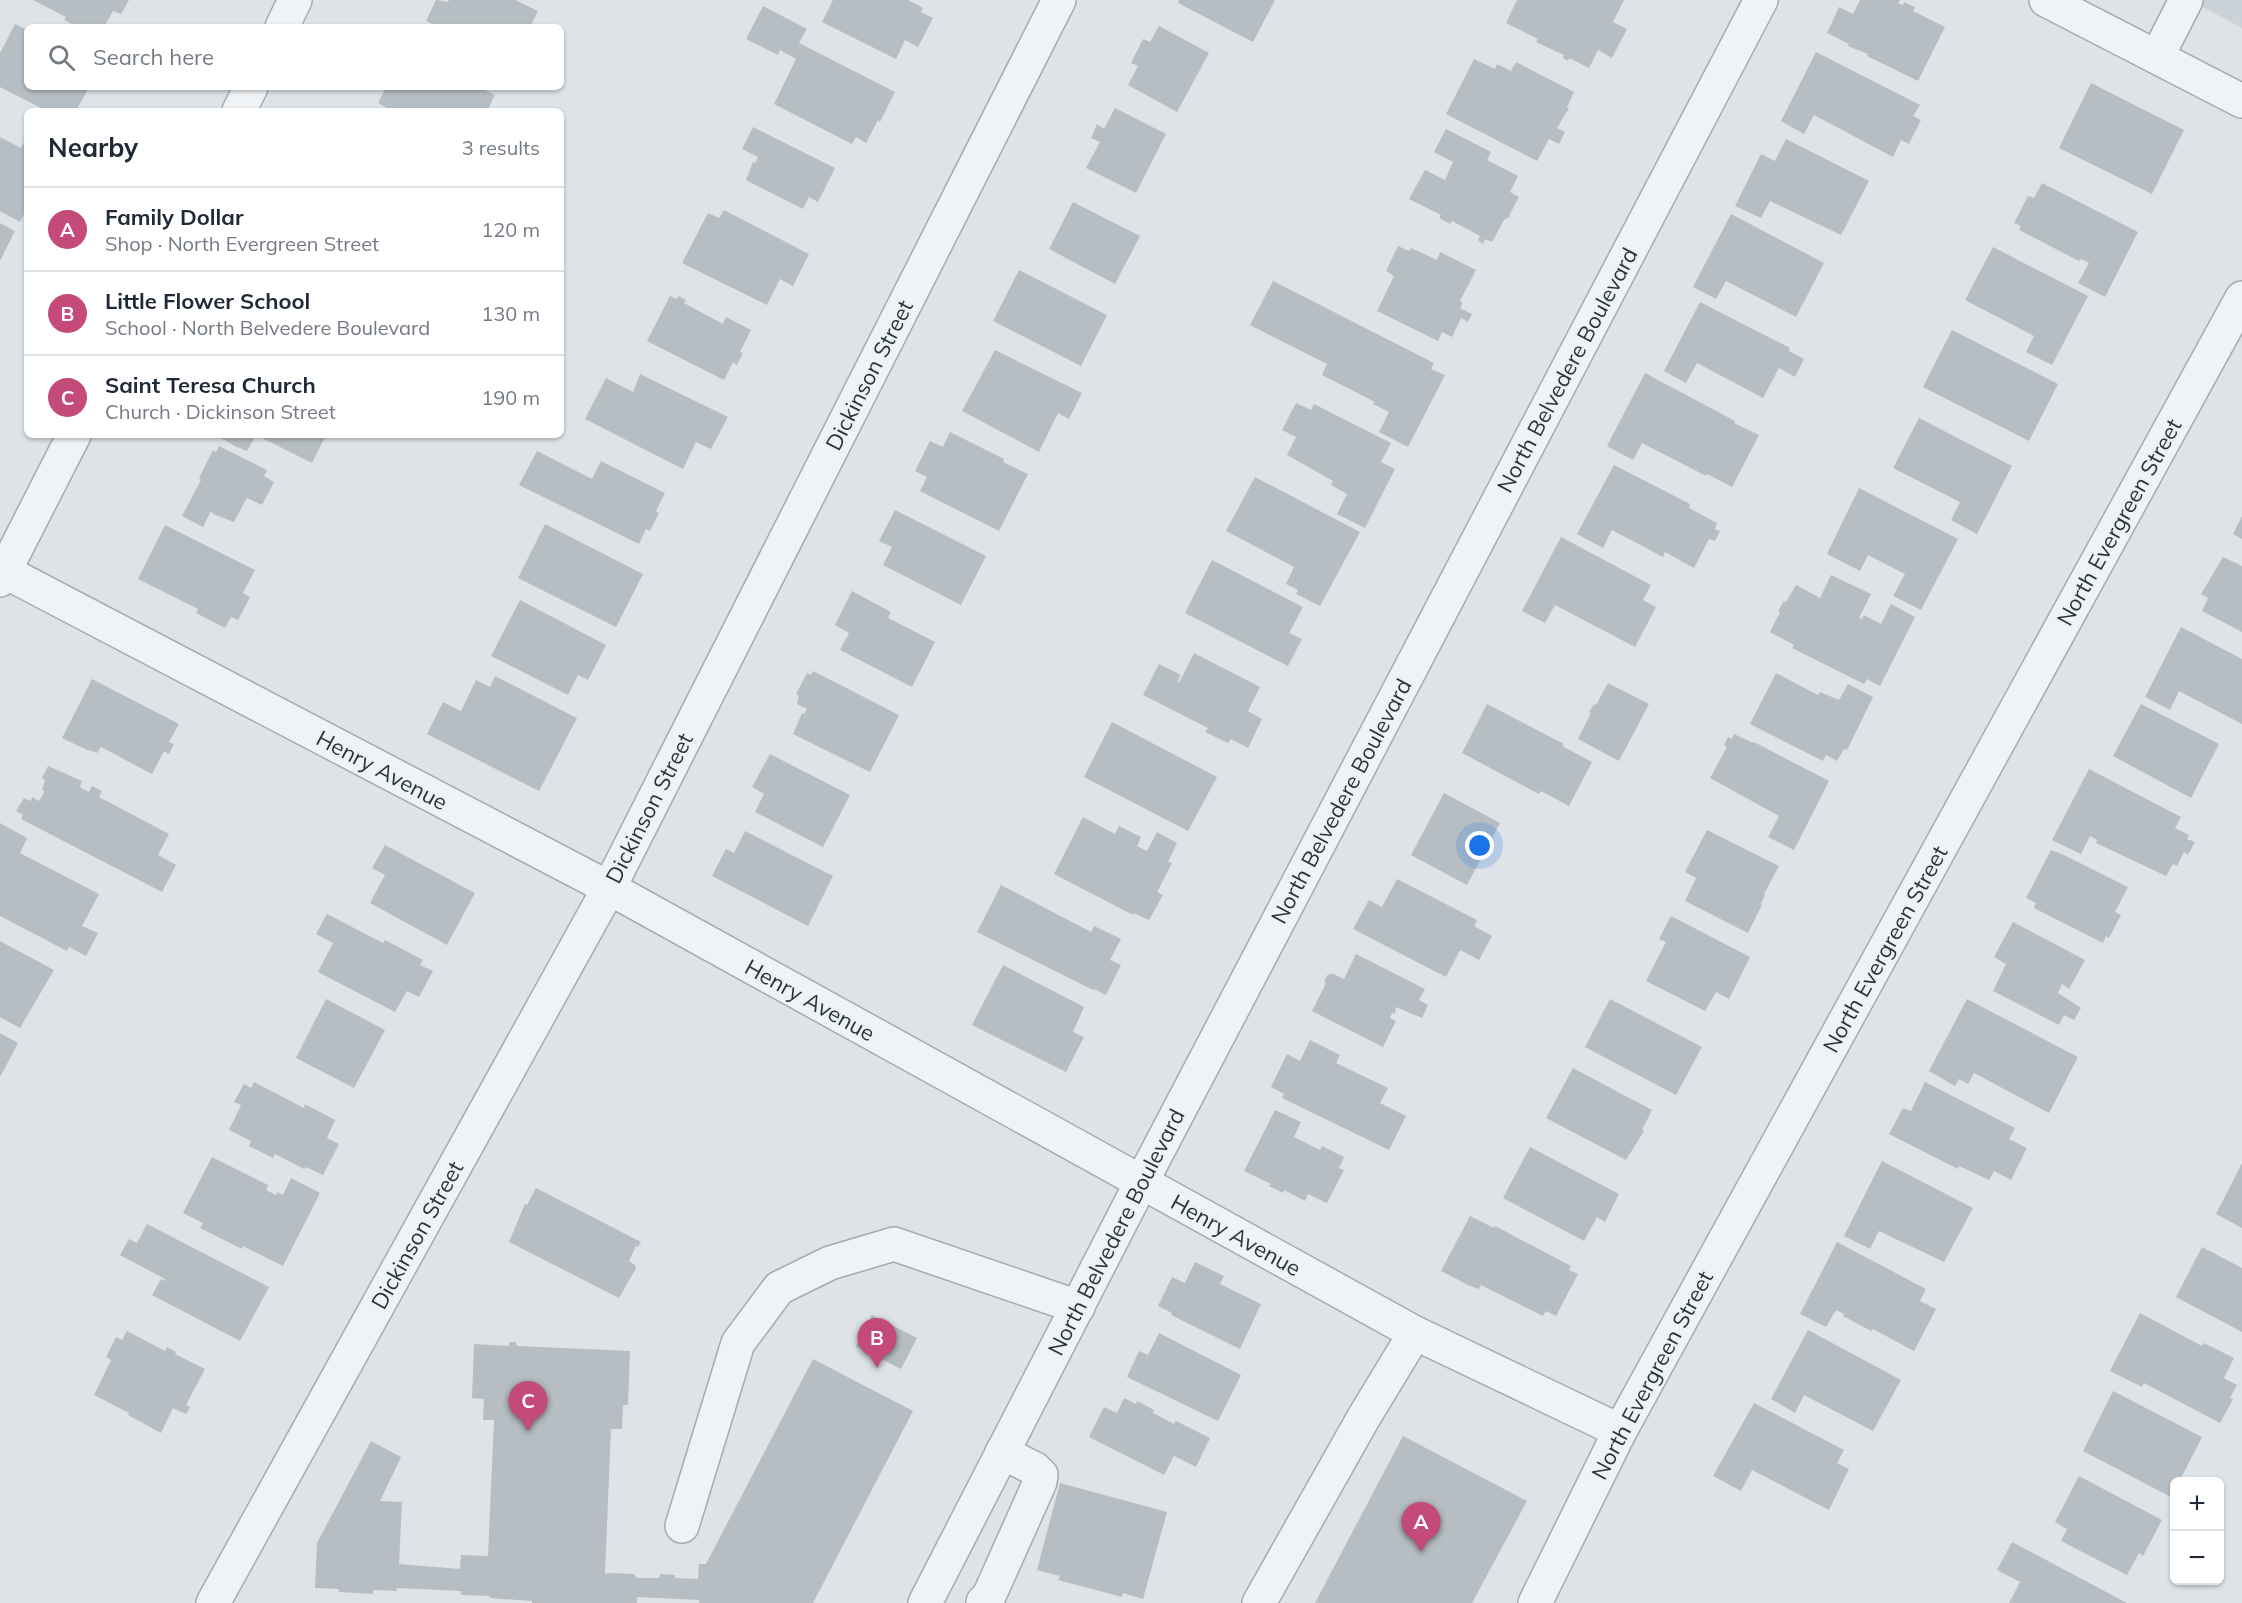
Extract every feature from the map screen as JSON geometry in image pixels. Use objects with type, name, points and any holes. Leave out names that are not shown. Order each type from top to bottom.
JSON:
[{"type":"street","points":[[283,24],[295,0]]},
{"type":"street","name":"Dickinson Street","points":[[213,1603],[609,888],[1059,0]]},
{"type":"street","name":"North Belvedere Boulevard","points":[[929,1594],[1141,1183],[1761,0]]},
{"type":"street","points":[[2046,0],[2242,101]]},
{"type":"street","points":[[2157,57],[2186,0]]},
{"type":"street","points":[[240,108],[250,90]]},
{"type":"street","name":"North Evergreen Street","points":[[1534,1603],[1620,1431],[2242,298]]},
{"type":"street","points":[[1,574],[72,438]]},
{"type":"street","name":"Henry Avenue","points":[[1,574],[609,888],[1415,1333],[1620,1431]]},
{"type":"street","points":[[682,1526],[738,1343],[779,1287],[830,1263],[894,1244],[1078,1307]]},
{"type":"street","points":[[1259,1603],[1364,1417],[1415,1333]]},
{"type":"street","points":[[929,1594],[984,1603],[989,1596],[1040,1482],[1041,1475],[1035,1469],[1002,1452]]},
{"type":"shaded area","points":[[2190,0],[2242,0],[2242,28]]},
{"type":"building","points":[[33,0],[129,0],[121,14],[113,11],[106,24],[72,24],[64,20],[66,17]]},
{"type":"building","points":[[436,0],[448,2],[449,0],[515,0],[538,11],[532,24],[432,24],[426,21]]},
{"type":"building","points":[[833,0],[908,0],[923,8],[921,12],[933,18],[918,47],[905,40],[896,59],[822,22]]},
{"type":"building","points":[[1179,0],[1275,0],[1253,42],[1178,3]]},
{"type":"building","points":[[1517,0],[1624,0],[1613,22],[1627,29],[1612,58],[1598,50],[1589,68],[1569,58],[1568,61],[1563,58],[1564,55],[1536,42],[1538,39],[1506,23]]},
{"type":"building","points":[[1860,0],[1900,0],[1898,3],[1903,5],[1904,2],[1915,7],[1913,11],[1945,27],[1918,81],[1827,33],[1839,7],[1853,14]]},
{"type":"building","points":[[763,6],[807,29],[799,43],[895,92],[866,143],[856,137],[852,144],[774,104],[796,59],[780,50],[778,55],[746,39]]},
{"type":"building","points":[[15,24],[24,28],[24,90],[87,90],[78,108],[41,108],[0,87],[0,53]]},
{"type":"building","points":[[1159,26],[1209,53],[1177,112],[1128,85],[1138,66],[1131,63],[1143,39],[1150,42]]},
{"type":"building","points":[[1816,52],[1920,105],[1913,116],[1921,120],[1909,144],[1901,140],[1893,157],[1814,115],[1804,134],[1781,121]]},
{"type":"building","points":[[1474,59],[1495,69],[1497,64],[1511,71],[1516,62],[1574,92],[1567,107],[1569,108],[1557,128],[1565,132],[1559,144],[1549,139],[1537,161],[1446,114]]},
{"type":"building","points":[[2091,83],[2184,130],[2152,194],[2059,148]]},
{"type":"building","points":[[384,90],[485,90],[495,95],[488,108],[387,108],[378,103]]},
{"type":"building","points":[[1115,108],[1166,134],[1136,193],[1086,168],[1100,142],[1091,138],[1097,124],[1104,129]]},
{"type":"building","points":[[753,127],[835,168],[818,202],[809,197],[803,209],[746,180],[753,162],[755,163],[758,157],[742,149]]},
{"type":"building","points":[[1446,129],[1491,152],[1487,160],[1518,176],[1510,192],[1519,197],[1509,216],[1511,216],[1504,220],[1492,242],[1485,239],[1483,244],[1478,240],[1480,236],[1452,221],[1450,224],[1439,218],[1441,215],[1409,199],[1425,170],[1445,180],[1453,162],[1434,152]]},
{"type":"building","points":[[0,137],[21,148],[24,142],[24,214],[20,222],[0,211]]},
{"type":"building","points":[[1786,139],[1869,181],[1841,235],[1770,201],[1761,218],[1735,206],[1761,154],[1775,161]]},
{"type":"building","points":[[2042,183],[2138,232],[2105,297],[2078,283],[2089,263],[2081,259],[2079,261],[2019,230],[2021,226],[2014,223],[2028,196],[2034,198]]},
{"type":"building","points":[[1073,202],[1140,236],[1115,284],[1049,249]]},
{"type":"building","points":[[724,210],[809,254],[793,286],[780,279],[767,305],[682,263],[708,213],[719,218]]},
{"type":"building","points":[[1731,214],[1824,263],[1796,317],[1726,281],[1716,299],[1693,287]]},
{"type":"building","points":[[0,223],[15,231],[0,261]]},
{"type":"building","points":[[1398,246],[1409,251],[1411,248],[1437,260],[1440,252],[1476,270],[1460,301],[1463,303],[1460,308],[1472,314],[1468,322],[1461,318],[1452,337],[1442,332],[1438,341],[1377,311],[1394,276],[1386,271]]},
{"type":"building","points":[[1993,247],[2088,296],[2052,365],[2026,352],[2034,336],[1965,300]]},
{"type":"building","points":[[1019,270],[1107,315],[1081,366],[993,321]]},
{"type":"building","points":[[1273,281],[1434,363],[1431,369],[1445,375],[1408,447],[1379,432],[1389,412],[1373,404],[1375,402],[1322,375],[1327,364],[1250,325]]},
{"type":"building","points":[[670,296],[677,299],[678,296],[686,300],[684,303],[723,324],[726,317],[751,330],[740,352],[743,353],[737,365],[733,362],[724,380],[647,341]]},
{"type":"building","points":[[1700,302],[1790,348],[1789,351],[1804,359],[1795,377],[1779,368],[1763,398],[1697,363],[1686,383],[1664,371]]},
{"type":"building","points":[[1952,330],[2058,384],[2029,441],[1923,387]]},
{"type":"building","points":[[995,350],[1082,393],[1069,419],[1058,413],[1039,452],[962,411]]},
{"type":"building","points":[[1645,373],[1759,435],[1732,487],[1642,443],[1633,460],[1607,446]]},
{"type":"building","points":[[640,374],[728,417],[711,449],[696,442],[683,469],[585,419],[606,378],[633,392]]},
{"type":"building","points":[[1296,403],[1311,410],[1314,404],[1391,443],[1381,462],[1395,469],[1365,528],[1337,514],[1347,494],[1331,485],[1333,481],[1287,455],[1296,437],[1282,430]]},
{"type":"building","points":[[1919,418],[2012,466],[1977,534],[1951,520],[1960,502],[1893,468]]},
{"type":"building","points":[[950,432],[1004,459],[1003,462],[1028,474],[999,531],[920,491],[927,477],[915,471],[930,441],[943,447]]},
{"type":"building","points":[[221,438],[254,438],[247,451]]},
{"type":"building","points":[[262,438],[324,438],[312,463]]},
{"type":"building","points":[[219,446],[267,470],[264,476],[274,482],[262,505],[247,498],[234,522],[213,514],[211,511],[203,527],[182,516],[201,480],[199,478],[213,450],[216,452]]},
{"type":"building","points":[[537,451],[592,479],[601,461],[665,493],[650,531],[646,529],[639,544],[519,485]]},
{"type":"building","points":[[1614,465],[1690,504],[1689,508],[1717,523],[1715,529],[1720,531],[1715,541],[1709,539],[1694,568],[1665,552],[1663,557],[1612,530],[1603,548],[1577,534]]},
{"type":"building","points":[[1255,477],[1360,532],[1320,606],[1296,594],[1298,590],[1286,584],[1294,567],[1226,531]]},
{"type":"building","points":[[1859,488],[1958,539],[1921,610],[1893,596],[1905,574],[1868,555],[1860,571],[1827,554]]},
{"type":"building","points":[[895,510],[986,556],[961,605],[883,565],[892,547],[879,541]]},
{"type":"building","points":[[2242,516],[2242,539],[2233,534]]},
{"type":"building","points":[[545,524],[643,574],[616,627],[518,578]]},
{"type":"building","points":[[165,525],[255,570],[243,593],[250,597],[238,620],[231,617],[225,628],[196,613],[198,609],[138,579]]},
{"type":"building","points":[[1561,537],[1651,585],[1643,600],[1656,607],[1635,647],[1555,605],[1545,623],[1522,611]]},
{"type":"building","points":[[2223,557],[2242,566],[2242,632],[2202,611],[2208,598],[2201,594]]},
{"type":"building","points":[[1212,560],[1303,607],[1289,633],[1302,639],[1288,666],[1185,613]]},
{"type":"building","points":[[1831,575],[1871,594],[1859,618],[1862,619],[1864,615],[1881,624],[1891,604],[1915,617],[1880,686],[1867,679],[1864,684],[1792,648],[1794,645],[1770,632],[1780,612],[1778,611],[1796,585],[1820,598]]},
{"type":"building","points":[[852,591],[891,612],[888,618],[935,642],[912,687],[840,650],[849,633],[835,625]]},
{"type":"building","points":[[520,600],[606,645],[588,680],[578,675],[568,695],[491,656]]},
{"type":"building","points":[[2181,627],[2242,659],[2242,724],[2179,691],[2170,710],[2145,697]]},
{"type":"building","points":[[1194,653],[1260,687],[1248,711],[1262,719],[1248,748],[1231,739],[1228,743],[1205,732],[1208,728],[1143,695],[1159,664],[1181,675],[1177,682],[1179,683]]},
{"type":"building","points":[[813,671],[899,715],[870,772],[793,734],[802,713],[804,714],[807,709],[797,704],[799,696],[796,694],[807,673],[811,675]]},
{"type":"building","points":[[1776,673],[1818,695],[1820,692],[1839,700],[1848,684],[1873,697],[1847,750],[1844,749],[1837,761],[1826,755],[1823,761],[1750,724]]},
{"type":"building","points":[[495,676],[577,718],[539,791],[427,734],[443,702],[461,711],[476,680],[490,687]]},
{"type":"building","points":[[92,679],[179,724],[169,742],[174,744],[169,754],[164,751],[152,774],[101,747],[97,753],[62,738]]},
{"type":"building","points":[[1608,683],[1649,704],[1619,761],[1578,739],[1591,713],[1589,712],[1594,704],[1596,705]]},
{"type":"building","points":[[1487,704],[1564,744],[1562,746],[1592,762],[1569,806],[1541,791],[1539,794],[1462,753]]},
{"type":"building","points":[[2141,704],[2219,744],[2191,798],[2113,756]]},
{"type":"building","points":[[1112,722],[1217,777],[1188,831],[1084,777]]},
{"type":"building","points":[[1734,734],[1829,781],[1794,850],[1768,837],[1779,816],[1710,778],[1727,747],[1724,745],[1728,737],[1732,739]]},
{"type":"building","points":[[770,754],[850,795],[823,847],[755,812],[764,794],[752,787]]},
{"type":"building","points":[[48,766],[82,781],[80,787],[89,792],[92,786],[102,791],[99,797],[169,834],[158,855],[176,865],[162,892],[21,819],[23,815],[16,811],[24,798],[31,801],[32,797],[39,801],[45,791],[42,790],[45,780],[42,778]]},
{"type":"building","points":[[2089,769],[2181,817],[2175,828],[2189,835],[2187,839],[2195,842],[2188,855],[2184,852],[2177,866],[2173,864],[2166,876],[2096,843],[2097,840],[2090,836],[2081,854],[2052,840]]},
{"type":"building","points":[[1444,793],[1500,823],[1467,885],[1411,855]]},
{"type":"building","points":[[1083,817],[1115,834],[1119,826],[1141,837],[1137,846],[1147,851],[1157,832],[1177,843],[1168,862],[1172,863],[1157,892],[1163,895],[1149,920],[1134,913],[1133,915],[1054,874]]},
{"type":"building","points":[[0,823],[27,838],[20,853],[99,894],[82,926],[98,933],[86,956],[69,947],[67,951],[0,916]]},
{"type":"building","points":[[1707,830],[1779,866],[1764,894],[1762,905],[1748,933],[1685,901],[1696,878],[1685,872]]},
{"type":"building","points":[[745,831],[833,876],[808,926],[712,876],[726,849],[734,853]]},
{"type":"building","points":[[385,845],[475,893],[447,945],[370,903],[385,875],[372,868]]},
{"type":"building","points":[[2051,850],[2128,887],[2115,912],[2121,915],[2109,938],[2106,936],[2103,943],[2034,908],[2036,903],[2026,898]]},
{"type":"building","points":[[1397,879],[1477,920],[1474,926],[1492,936],[1479,960],[1460,950],[1446,977],[1353,929],[1369,900],[1382,907]]},
{"type":"building","points":[[1001,885],[1091,932],[1094,926],[1121,939],[1110,960],[1121,965],[1106,995],[977,932]]},
{"type":"building","points":[[327,914],[383,943],[385,940],[423,960],[420,965],[433,971],[419,997],[407,991],[395,1012],[318,972],[333,943],[316,934]]},
{"type":"building","points":[[1671,916],[1750,957],[1729,999],[1716,992],[1705,1011],[1646,981],[1666,942],[1659,939]]},
{"type":"building","points":[[2013,922],[2085,960],[2069,989],[2062,984],[2058,993],[2081,1008],[2074,1020],[2064,1015],[2059,1025],[1993,991],[2006,964],[1994,957]]},
{"type":"building","points":[[0,941],[54,970],[20,1028],[0,1017]]},
{"type":"building","points":[[1356,954],[1425,989],[1419,1000],[1428,1005],[1422,1018],[1396,1007],[1395,1014],[1392,1013],[1390,1018],[1396,1021],[1383,1047],[1312,1011],[1328,974],[1331,973],[1344,979]]},
{"type":"building","points":[[1003,965],[1084,1007],[1073,1032],[1084,1037],[1066,1072],[972,1025]]},
{"type":"building","points":[[326,999],[385,1030],[354,1088],[296,1058]]},
{"type":"building","points":[[1610,999],[1702,1047],[1676,1095],[1585,1047]]},
{"type":"building","points":[[1967,999],[2078,1057],[2049,1113],[1974,1073],[1968,1084],[1959,1079],[1955,1086],[1929,1071]]},
{"type":"building","points":[[0,1033],[18,1043],[0,1077]]},
{"type":"building","points":[[1310,1040],[1340,1055],[1336,1063],[1388,1088],[1380,1103],[1406,1116],[1389,1150],[1282,1098],[1284,1094],[1271,1087],[1287,1054],[1300,1061]]},
{"type":"building","points":[[1573,1068],[1652,1110],[1642,1130],[1644,1131],[1626,1160],[1546,1118]]},
{"type":"building","points":[[254,1082],[304,1108],[305,1104],[335,1120],[327,1138],[339,1144],[323,1175],[306,1167],[304,1169],[275,1154],[273,1158],[249,1146],[251,1141],[229,1130],[241,1105],[234,1102],[244,1084],[251,1088]]},
{"type":"building","points":[[1925,1082],[2015,1128],[2009,1139],[2027,1148],[2011,1180],[1994,1171],[1989,1180],[1959,1166],[1958,1169],[1889,1134],[1903,1108],[1911,1111]]},
{"type":"building","points":[[1275,1110],[1301,1122],[1294,1137],[1320,1150],[1322,1146],[1344,1157],[1339,1168],[1344,1170],[1327,1203],[1308,1194],[1305,1201],[1284,1190],[1283,1193],[1269,1186],[1271,1184],[1244,1171]]},
{"type":"building","points":[[1530,1147],[1619,1194],[1605,1222],[1597,1217],[1584,1241],[1503,1198]]},
{"type":"building","points":[[212,1157],[268,1185],[266,1190],[276,1195],[277,1192],[283,1195],[291,1178],[320,1193],[283,1266],[200,1228],[203,1223],[183,1213]]},
{"type":"building","points":[[1882,1161],[1973,1208],[1944,1262],[1879,1231],[1870,1249],[1844,1236]]},
{"type":"building","points":[[2242,1163],[2242,1228],[2216,1214]]},
{"type":"building","points":[[536,1188],[641,1242],[638,1247],[636,1246],[629,1261],[636,1266],[635,1270],[619,1298],[509,1242],[525,1204],[527,1205]]},
{"type":"building","points":[[1470,1216],[1494,1228],[1495,1226],[1571,1266],[1569,1270],[1578,1274],[1556,1316],[1546,1311],[1543,1316],[1481,1285],[1479,1289],[1470,1286],[1441,1271]]},
{"type":"building","points":[[147,1224],[269,1287],[240,1341],[152,1295],[161,1279],[164,1281],[165,1279],[120,1255],[129,1239],[137,1243]]},
{"type":"building","points":[[1837,1242],[1926,1289],[1920,1301],[1936,1309],[1914,1351],[1873,1329],[1871,1331],[1836,1310],[1826,1327],[1800,1314]]},
{"type":"building","points":[[2202,1247],[2242,1268],[2242,1332],[2176,1297]]},
{"type":"building","points":[[1195,1262],[1224,1276],[1220,1284],[1261,1304],[1240,1349],[1171,1315],[1172,1313],[1158,1306],[1172,1277],[1185,1283]]},
{"type":"building","points":[[2140,1313],[2202,1346],[2204,1343],[2234,1358],[2224,1378],[2237,1385],[2230,1398],[2233,1399],[2220,1423],[2144,1383],[2142,1387],[2110,1371]]},
{"type":"building","points":[[872,1315],[917,1338],[901,1369],[856,1346]]},
{"type":"building","points":[[1808,1330],[1901,1380],[1873,1431],[1804,1395],[1795,1413],[1771,1399]]},
{"type":"building","points":[[127,1331],[165,1351],[167,1347],[176,1352],[175,1354],[205,1369],[186,1405],[190,1407],[186,1414],[173,1408],[161,1433],[94,1395],[111,1360],[106,1357],[116,1337],[122,1340]]},
{"type":"building","points":[[1159,1333],[1241,1375],[1218,1421],[1127,1377],[1139,1351],[1148,1355]]},
{"type":"building","points":[[509,1342],[516,1342],[517,1346],[630,1351],[628,1405],[623,1405],[622,1429],[611,1429],[605,1574],[634,1574],[637,1578],[659,1578],[660,1574],[675,1575],[675,1578],[698,1579],[699,1564],[706,1564],[813,1359],[913,1411],[813,1603],[699,1603],[700,1600],[637,1597],[637,1603],[532,1603],[532,1601],[490,1598],[490,1596],[461,1595],[461,1591],[396,1588],[397,1591],[373,1590],[373,1594],[315,1588],[317,1543],[371,1441],[401,1457],[380,1501],[402,1502],[399,1564],[460,1569],[461,1555],[488,1556],[494,1420],[483,1420],[484,1399],[472,1398],[474,1344],[509,1346]]},
{"type":"building","points":[[2113,1391],[2202,1437],[2182,1477],[2170,1477],[2170,1496],[2083,1451]]},
{"type":"building","points":[[1124,1398],[1136,1404],[1137,1401],[1174,1424],[1176,1421],[1210,1438],[1196,1467],[1174,1456],[1164,1475],[1089,1437],[1104,1407],[1117,1413]]},
{"type":"building","points":[[1754,1403],[1844,1450],[1837,1463],[1849,1469],[1829,1510],[1752,1470],[1741,1491],[1713,1476]]},
{"type":"building","points":[[1403,1436],[1527,1501],[1472,1603],[1315,1603]]},
{"type":"building","points":[[2079,1476],[2162,1520],[2143,1556],[2139,1553],[2127,1575],[2061,1541],[2067,1529],[2055,1522]]},
{"type":"building","points":[[1060,1483],[1167,1512],[1143,1599],[1123,1593],[1122,1597],[1058,1580],[1060,1576],[1037,1570]]},
{"type":"building","points":[[2012,1542],[2127,1603],[2009,1603],[2020,1582],[1997,1570]]},
{"type":"place","name":"Little Flower School","points":[[877,1368]]},
{"type":"place","name":"Saint Teresa Church","points":[[528,1431]]},
{"type":"place","name":"Family Dollar","points":[[1421,1552]]}]
